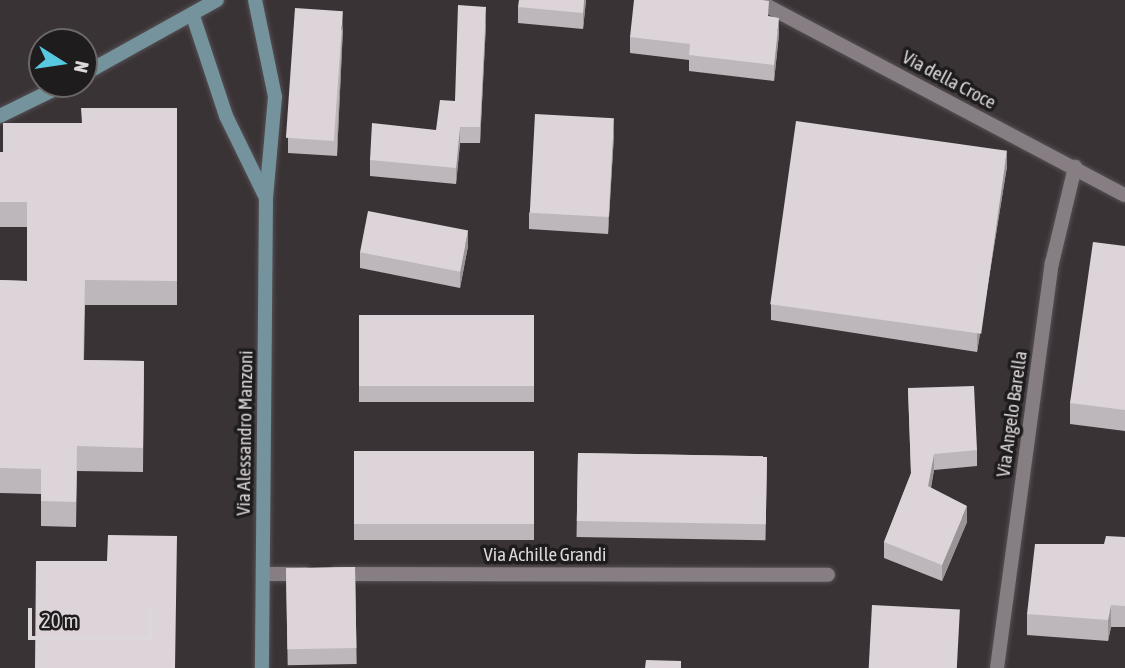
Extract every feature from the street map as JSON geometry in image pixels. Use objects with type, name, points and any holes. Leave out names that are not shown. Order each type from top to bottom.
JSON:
[{"type":"street","points":[[98,67],[193,16],[217,0]]},
{"type":"street","name":"Via Alessandro Manzoni","points":[[255,0],[275,97],[266,198],[262,668]]},
{"type":"street","name":"Via della Croce","points":[[756,0],[1125,195]]},
{"type":"street","name":"Via Alessandro Manzoni","points":[[193,16],[226,116],[266,198]]},
{"type":"street","points":[[0,116],[37,98]]},
{"type":"street","name":"Via Angelo Barella","points":[[997,668],[1052,263],[1075,167]]},
{"type":"street","name":"Via Achille Grandi","points":[[262,574],[828,575]]},
{"type":"building","points":[[519,0],[584,0],[583,13],[518,7]]},
{"type":"building","points":[[634,0],[769,1],[768,16],[779,18],[774,65],[689,55],[690,44],[630,37]]},
{"type":"building","points":[[458,5],[486,7],[480,127],[460,127],[456,168],[370,160],[372,123],[436,130],[440,100],[455,101]]},
{"type":"building","points":[[295,8],[343,11],[334,141],[286,138]]},
{"type":"building","points":[[81,108],[177,108],[177,281],[85,280],[83,360],[144,361],[143,448],[77,446],[76,502],[41,501],[41,469],[0,468],[0,280],[27,281],[27,202],[0,202],[0,152],[3,152],[3,123],[82,123]]},
{"type":"building","points":[[535,114],[614,118],[609,217],[530,213]]},
{"type":"building","points":[[796,121],[1007,151],[981,334],[770,304]]},
{"type":"building","points":[[368,211],[468,230],[460,272],[360,252]]},
{"type":"building","points":[[1093,242],[1125,246],[1125,410],[1070,403]]},
{"type":"building","points":[[359,315],[534,315],[534,386],[359,386]]},
{"type":"building","points":[[974,386],[977,450],[934,454],[928,486],[967,506],[942,565],[884,542],[911,473],[908,388]]},
{"type":"building","points":[[354,451],[534,451],[534,524],[354,524]]},
{"type":"building","points":[[578,453],[767,456],[766,524],[577,521]]},
{"type":"building","points":[[108,535],[177,536],[175,668],[35,668],[36,561],[107,561]]},
{"type":"building","points":[[1106,536],[1125,537],[1125,606],[1111,605],[1108,620],[1027,614],[1035,544],[1104,544]]},
{"type":"building","points":[[355,567],[356,648],[287,649],[286,568]]},
{"type":"building","points":[[872,605],[960,610],[957,668],[869,668]]},
{"type":"building","points":[[646,660],[681,661],[681,668],[645,668]]}]
